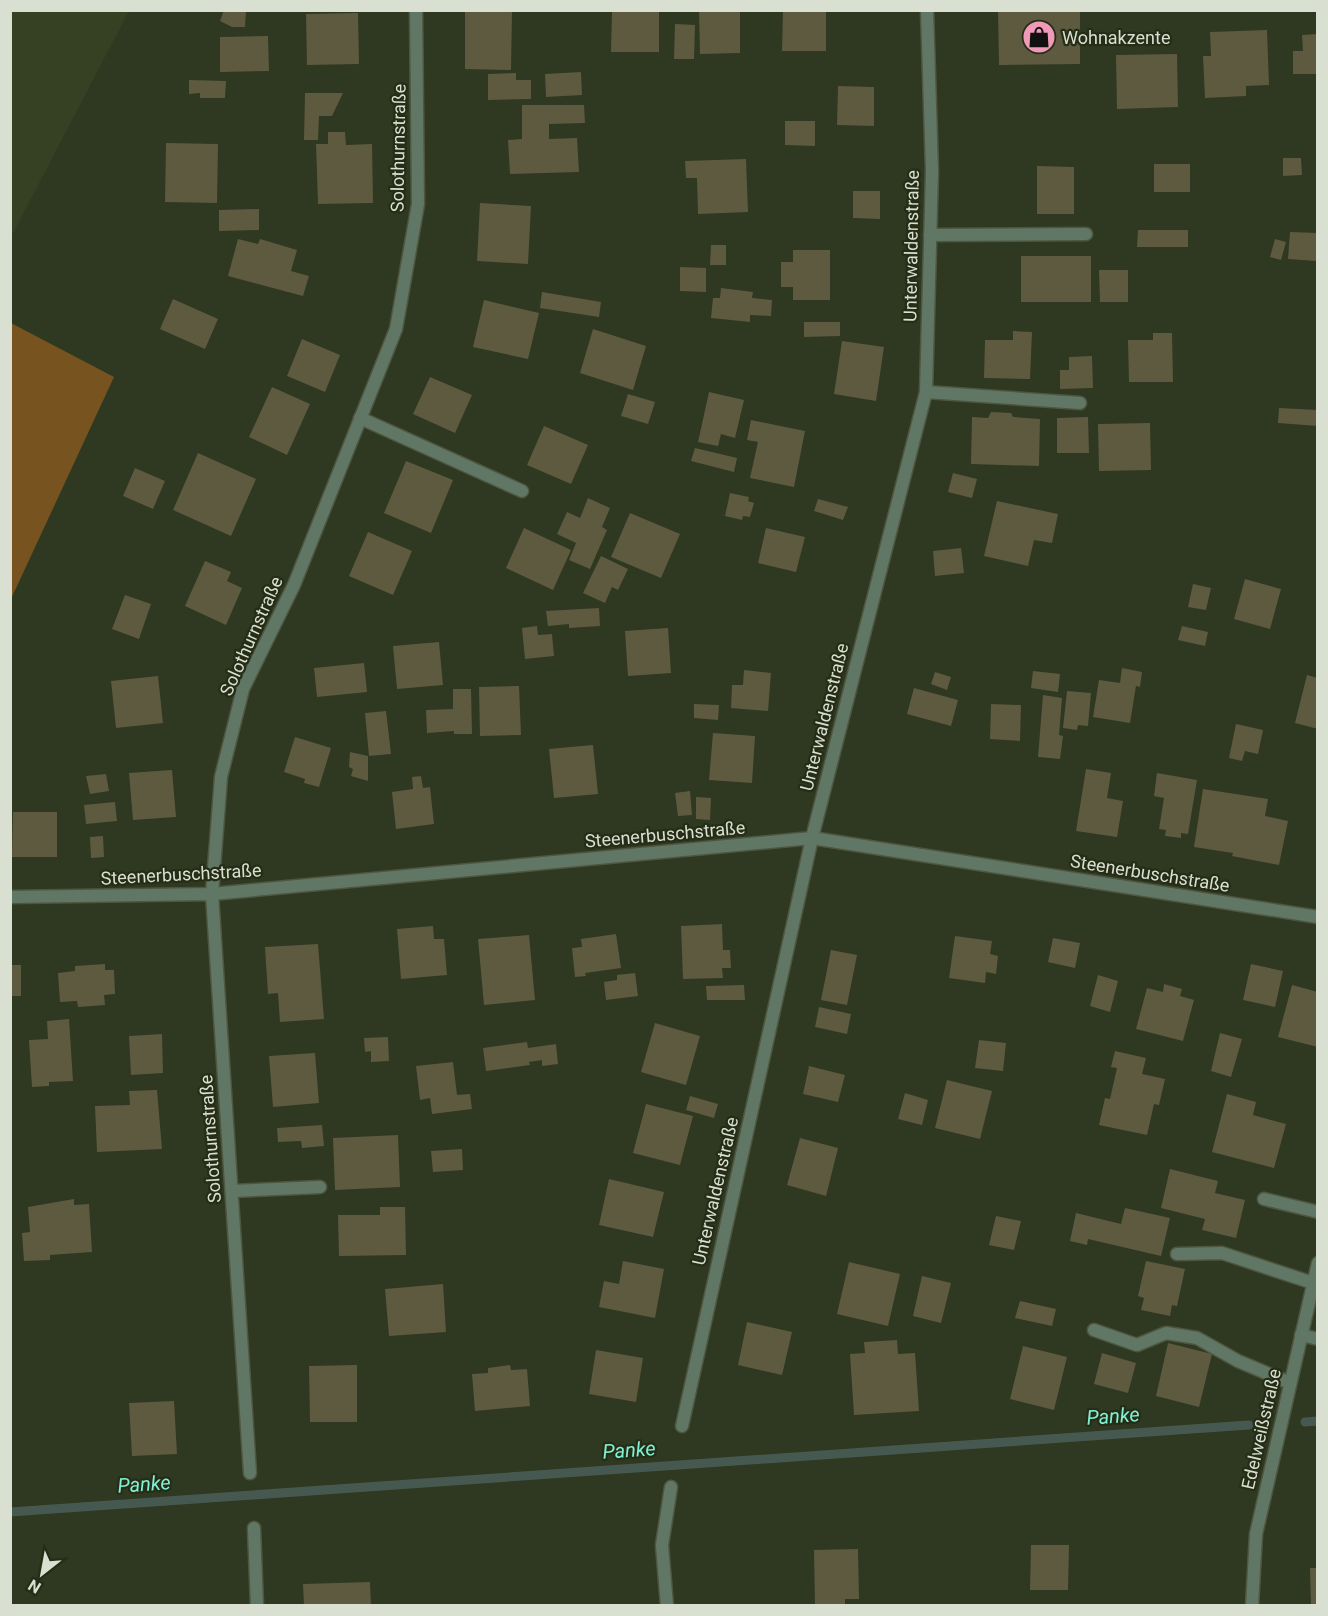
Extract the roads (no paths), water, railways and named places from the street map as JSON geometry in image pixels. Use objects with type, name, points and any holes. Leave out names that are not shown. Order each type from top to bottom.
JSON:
[{"type":"street","name":"Solothurnstraße","points":[[250,1473],[212,894],[221,777],[243,689],[294,585],[396,329],[418,204],[416,10]]},
{"type":"street","name":"Unterwaldenstraße","points":[[682,1426],[812,838],[926,392],[932,171],[927,10]]},
{"type":"street","points":[[930,235],[1086,234]]},
{"type":"street","points":[[926,392],[1080,403]]},
{"type":"street","points":[[360,418],[522,491]]},
{"type":"street","name":"Steenerbuschstraße","points":[[10,897],[212,894],[812,838],[1317,917]]},
{"type":"street","points":[[232,1191],[320,1187]]},
{"type":"street","points":[[1264,1199],[1317,1212]]},
{"type":"street","points":[[1177,1254],[1222,1253],[1313,1283]]},
{"type":"street","name":"Edelweißstraße","points":[[1252,1605],[1256,1533],[1317,1263]]},
{"type":"street","points":[[1094,1330],[1137,1345],[1166,1333],[1197,1338],[1238,1361],[1290,1383]]},
{"type":"street","points":[[1301,1335],[1317,1339]]},
{"type":"street","points":[[667,1605],[662,1545],[671,1487]]},
{"type":"street","points":[[254,1528],[257,1605]]},
{"type":"waterway","name":"Panke","points":[[1305,1422],[1318,1421]]},
{"type":"waterway","name":"Panke","points":[[10,1512],[1249,1425]]},
{"type":"place","name":"Wohnakzente","points":[[1039,37]]}]
